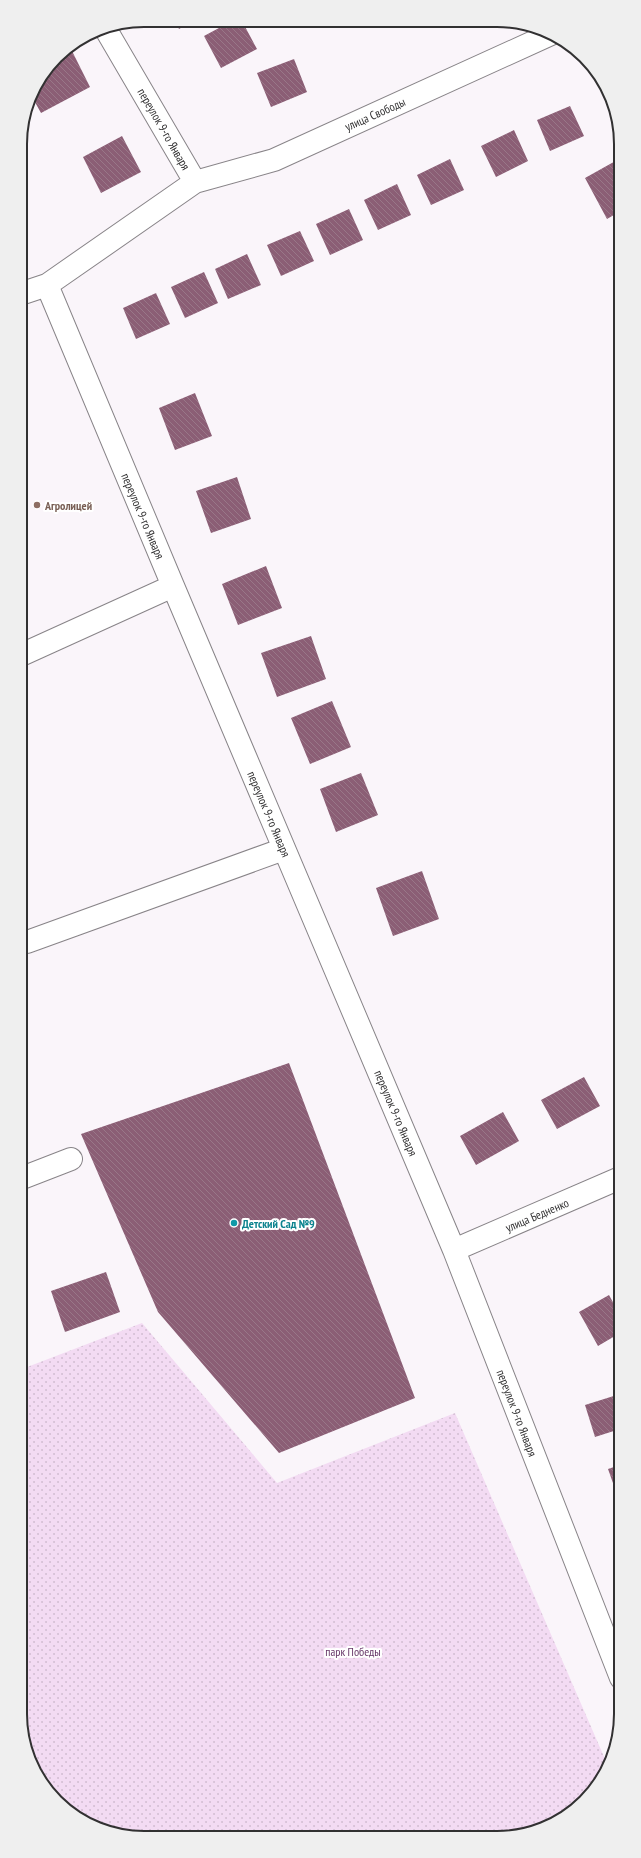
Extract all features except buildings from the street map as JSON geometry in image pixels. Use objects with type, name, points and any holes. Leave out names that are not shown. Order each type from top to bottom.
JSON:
[{"type":"street","name":"переулок 9-го Января","points":[[108,33],[195,182],[47,285],[454,1250],[614,1660]]},
{"type":"street","name":"улица Свободы","points":[[195,182],[274,160],[544,37]]},
{"type":"street","points":[[27,292],[47,285]]},
{"type":"street","points":[[27,652],[173,586]]},
{"type":"street","points":[[27,942],[284,848]]},
{"type":"street","points":[[27,1176],[71,1159]]},
{"type":"street","name":"улица Бедненко","points":[[454,1250],[614,1181]]},
{"type":"green space","name":"парк Победы","points":[[142,1323],[277,1483],[455,1413],[605,1759],[594,1779],[580,1797],[568,1807],[542,1822],[520,1829],[497,1831],[144,1831],[121,1829],[107,1825],[92,1819],[73,1807],[61,1797],[43,1772],[33,1751],[28,1729],[27,1367]]},
{"type":"place","name":"Агролицей","points":[[37,505]]},
{"type":"place","name":"Детский Сад №9","points":[[234,1223]]}]
